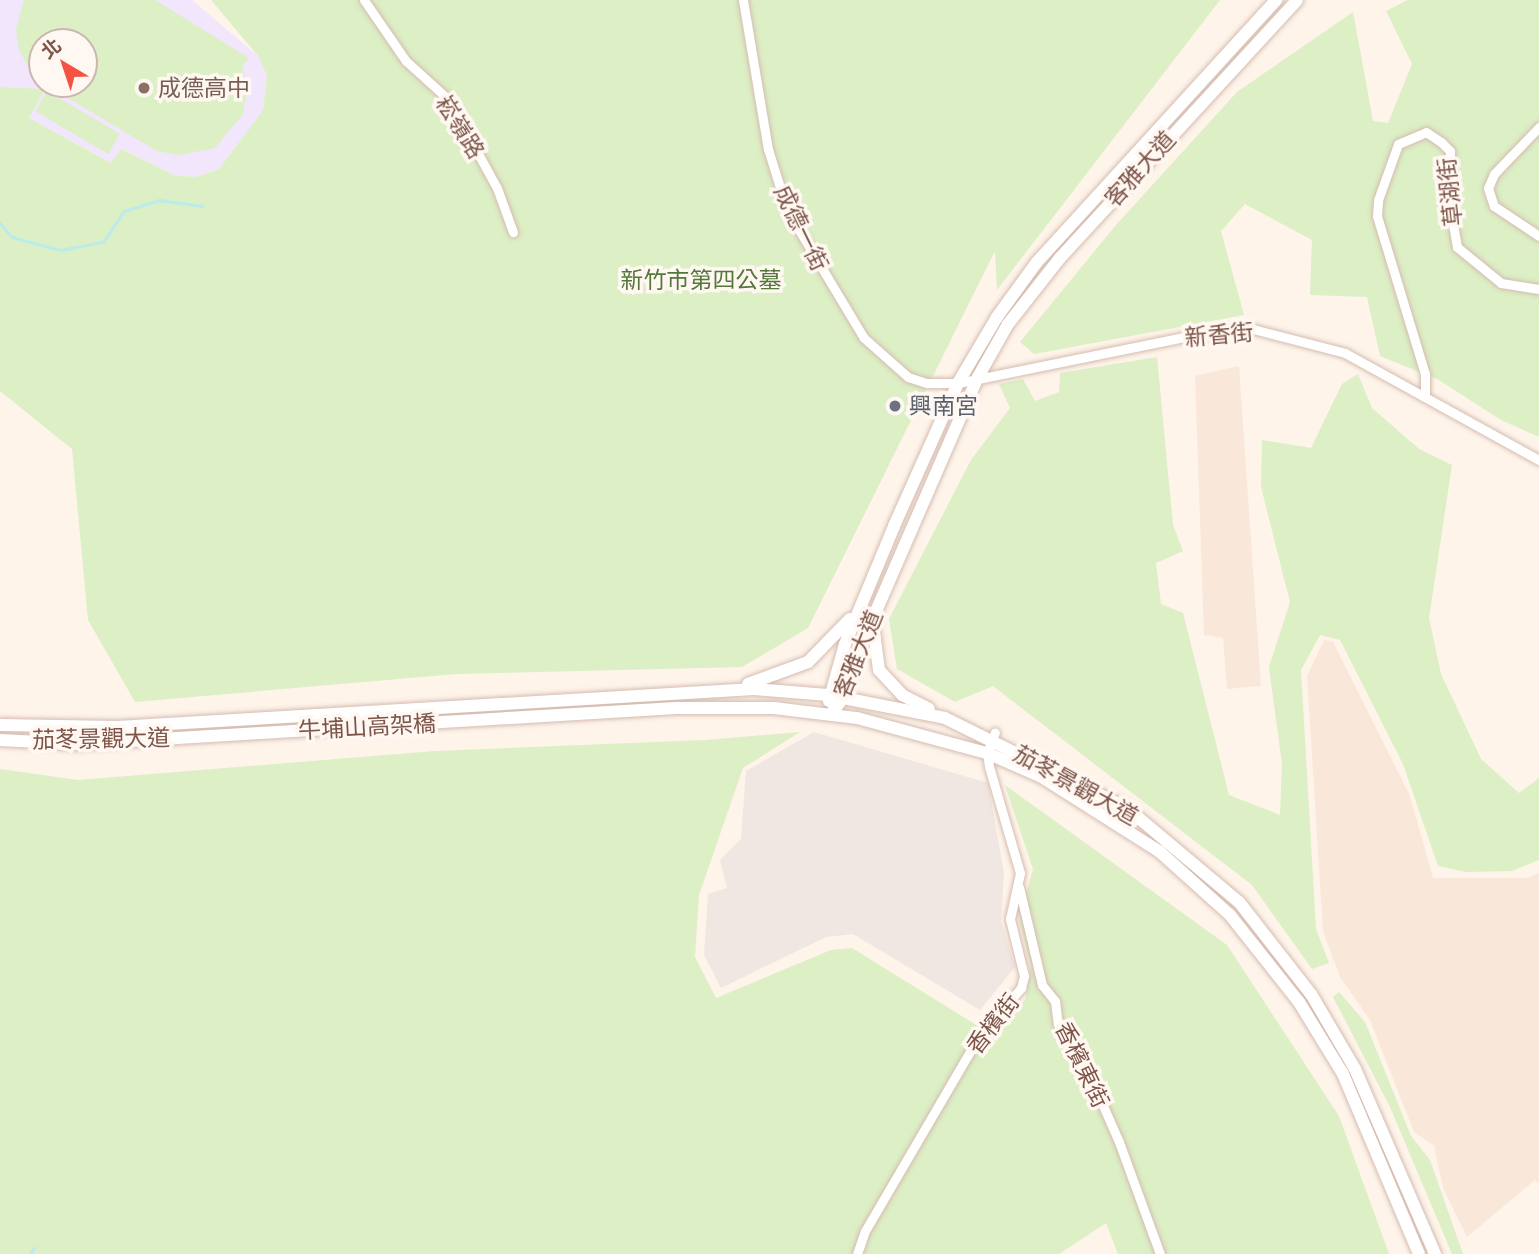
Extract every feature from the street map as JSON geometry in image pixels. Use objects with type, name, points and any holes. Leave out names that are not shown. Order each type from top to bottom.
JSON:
[{"type":"street","name":"崧嶺路","points":[[364,0],[406,61],[448,99],[497,188],[513,232]]},
{"type":"street","name":"成德一街","points":[[743,0],[768,149],[787,210],[812,257],[864,338],[887,362],[927,383],[958,383]]},
{"type":"street","name":"客雅大道","points":[[831,714],[828,695],[859,608],[958,383],[997,317],[1037,262],[1276,0]]},
{"type":"street","name":"客雅大道","points":[[831,714],[843,698],[874,616],[978,377],[1008,324],[1060,258],[1297,0]]},
{"type":"street","name":"草湖街","points":[[1539,127],[1494,174],[1488,188],[1494,206],[1539,236]]},
{"type":"street","name":"草湖街","points":[[1425,394],[1426,374],[1377,216],[1378,200],[1398,144],[1426,132],[1450,151],[1448,196],[1457,247],[1501,283],[1539,289]]},
{"type":"street","name":"新香街","points":[[958,383],[1185,337],[1253,329],[1345,353],[1425,394],[1539,460]]},
{"type":"street","points":[[715,690],[763,681],[808,662],[859,608]]},
{"type":"street","points":[[874,616],[879,670],[902,695],[945,718]]},
{"type":"street","name":"茄苳景觀大道","points":[[530,703],[715,690],[828,695],[945,718],[1128,809],[1238,902],[1311,994],[1355,1069],[1435,1254]]},
{"type":"street","name":"牛埔山高架橋","points":[[200,721],[530,703]]},
{"type":"street","name":"茄苳景觀大道","points":[[532,717],[676,708],[774,708],[831,714],[992,742],[1040,776],[1149,844],[1230,915],[1299,1002],[1343,1074],[1419,1254]]},
{"type":"street","name":"牛埔山高架橋","points":[[202,737],[532,717]]},
{"type":"street","name":"茄苳景觀大道","points":[[0,725],[60,729],[200,721]]},
{"type":"street","name":"茄苳景觀大道","points":[[0,740],[79,744],[202,737]]},
{"type":"street","name":"香檳街","points":[[857,1254],[871,1220],[980,1034],[1021,988],[1024,976],[1010,919],[1020,873],[992,742]]},
{"type":"street","name":"香檳東街","points":[[1020,873],[1021,900],[1042,985],[1055,1002],[1058,1024],[1109,1118],[1160,1254]]},
{"type":"shaded area","name":"成德高中","points":[[0,0],[192,0],[259,57],[267,76],[263,110],[219,169],[195,177],[174,175],[122,149],[112,163],[29,118],[39,98],[98,98],[98,28],[28,28],[28,88],[0,87]]},
{"type":"shaded area","points":[[1239,366],[1261,686],[1227,689],[1223,638],[1204,635],[1195,376]]},
{"type":"shaded area","points":[[1324,640],[1333,642],[1410,796],[1433,878],[1527,878],[1539,873],[1539,1184],[1535,1180],[1467,1237],[1443,1188],[1434,1146],[1414,1132],[1370,1020],[1340,977],[1323,931],[1307,676]]},
{"type":"shaded area","points":[[814,732],[988,783],[1004,873],[1001,921],[1015,967],[980,1010],[853,934],[826,937],[721,988],[704,955],[708,894],[727,888],[720,860],[741,839],[746,771]]},
{"type":"green space","name":"成德高中","points":[[24,0],[155,0],[249,58],[242,67],[247,88],[243,114],[215,148],[178,155],[157,151],[68,98],[98,98],[98,28],[28,28],[28,66],[19,50],[16,30]]},
{"type":"green space","name":"新竹市第四公墓","points":[[211,0],[1220,0],[997,290],[995,251],[808,628],[742,667],[456,674],[135,702],[88,620],[72,449],[0,391],[0,87],[28,88],[28,98],[40,98],[29,118],[111,163],[121,149],[174,175],[195,177],[219,169],[263,110],[267,76],[259,57]]},
{"type":"green space","points":[[1408,0],[1539,0],[1539,437],[1501,420],[1439,380],[1380,356],[1367,297],[1310,295],[1312,240],[1245,204],[1221,231],[1244,315],[1034,354],[1020,342],[1116,225],[1237,92],[1353,12],[1373,121],[1388,123],[1412,64],[1386,11]]},
{"type":"green space","points":[[43,98],[59,98],[120,134],[108,154],[35,111]]},
{"type":"green space","points":[[1157,357],[1173,525],[1183,551],[1156,563],[1161,604],[1183,613],[1229,795],[1280,815],[1282,764],[1269,667],[1290,602],[1261,487],[1262,440],[1311,448],[1342,384],[1358,374],[1372,408],[1419,449],[1452,465],[1429,618],[1441,674],[1481,759],[1519,793],[1539,778],[1539,860],[1512,871],[1466,872],[1438,866],[1403,764],[1340,640],[1320,635],[1301,670],[1316,929],[1329,963],[1312,969],[1252,885],[993,686],[955,702],[897,669],[889,619],[971,460],[1010,408],[999,384],[1023,379],[1035,401],[1059,392],[1060,373]]},
{"type":"green space","points":[[800,732],[743,768],[699,895],[695,957],[716,998],[831,950],[852,948],[994,1036],[1025,1000],[1031,966],[1019,920],[1033,869],[1005,785],[1227,945],[1339,1116],[1389,1254],[1118,1254],[1106,1223],[1059,1254],[0,1254],[0,769],[78,780],[435,751],[706,740]]},
{"type":"green space","points":[[1339,992],[1365,1022],[1411,1136],[1430,1160],[1463,1254],[1452,1254],[1390,1107],[1333,997]]},
{"type":"waterway","points":[[0,223],[12,237],[61,250],[103,242],[124,211],[159,200],[203,206]]},
{"type":"waterway","points":[[30,1254],[34,1248]]},
{"type":"place","name":"成德高中","points":[[144,88]]},
{"type":"place","name":"興南宮","points":[[895,406]]}]
